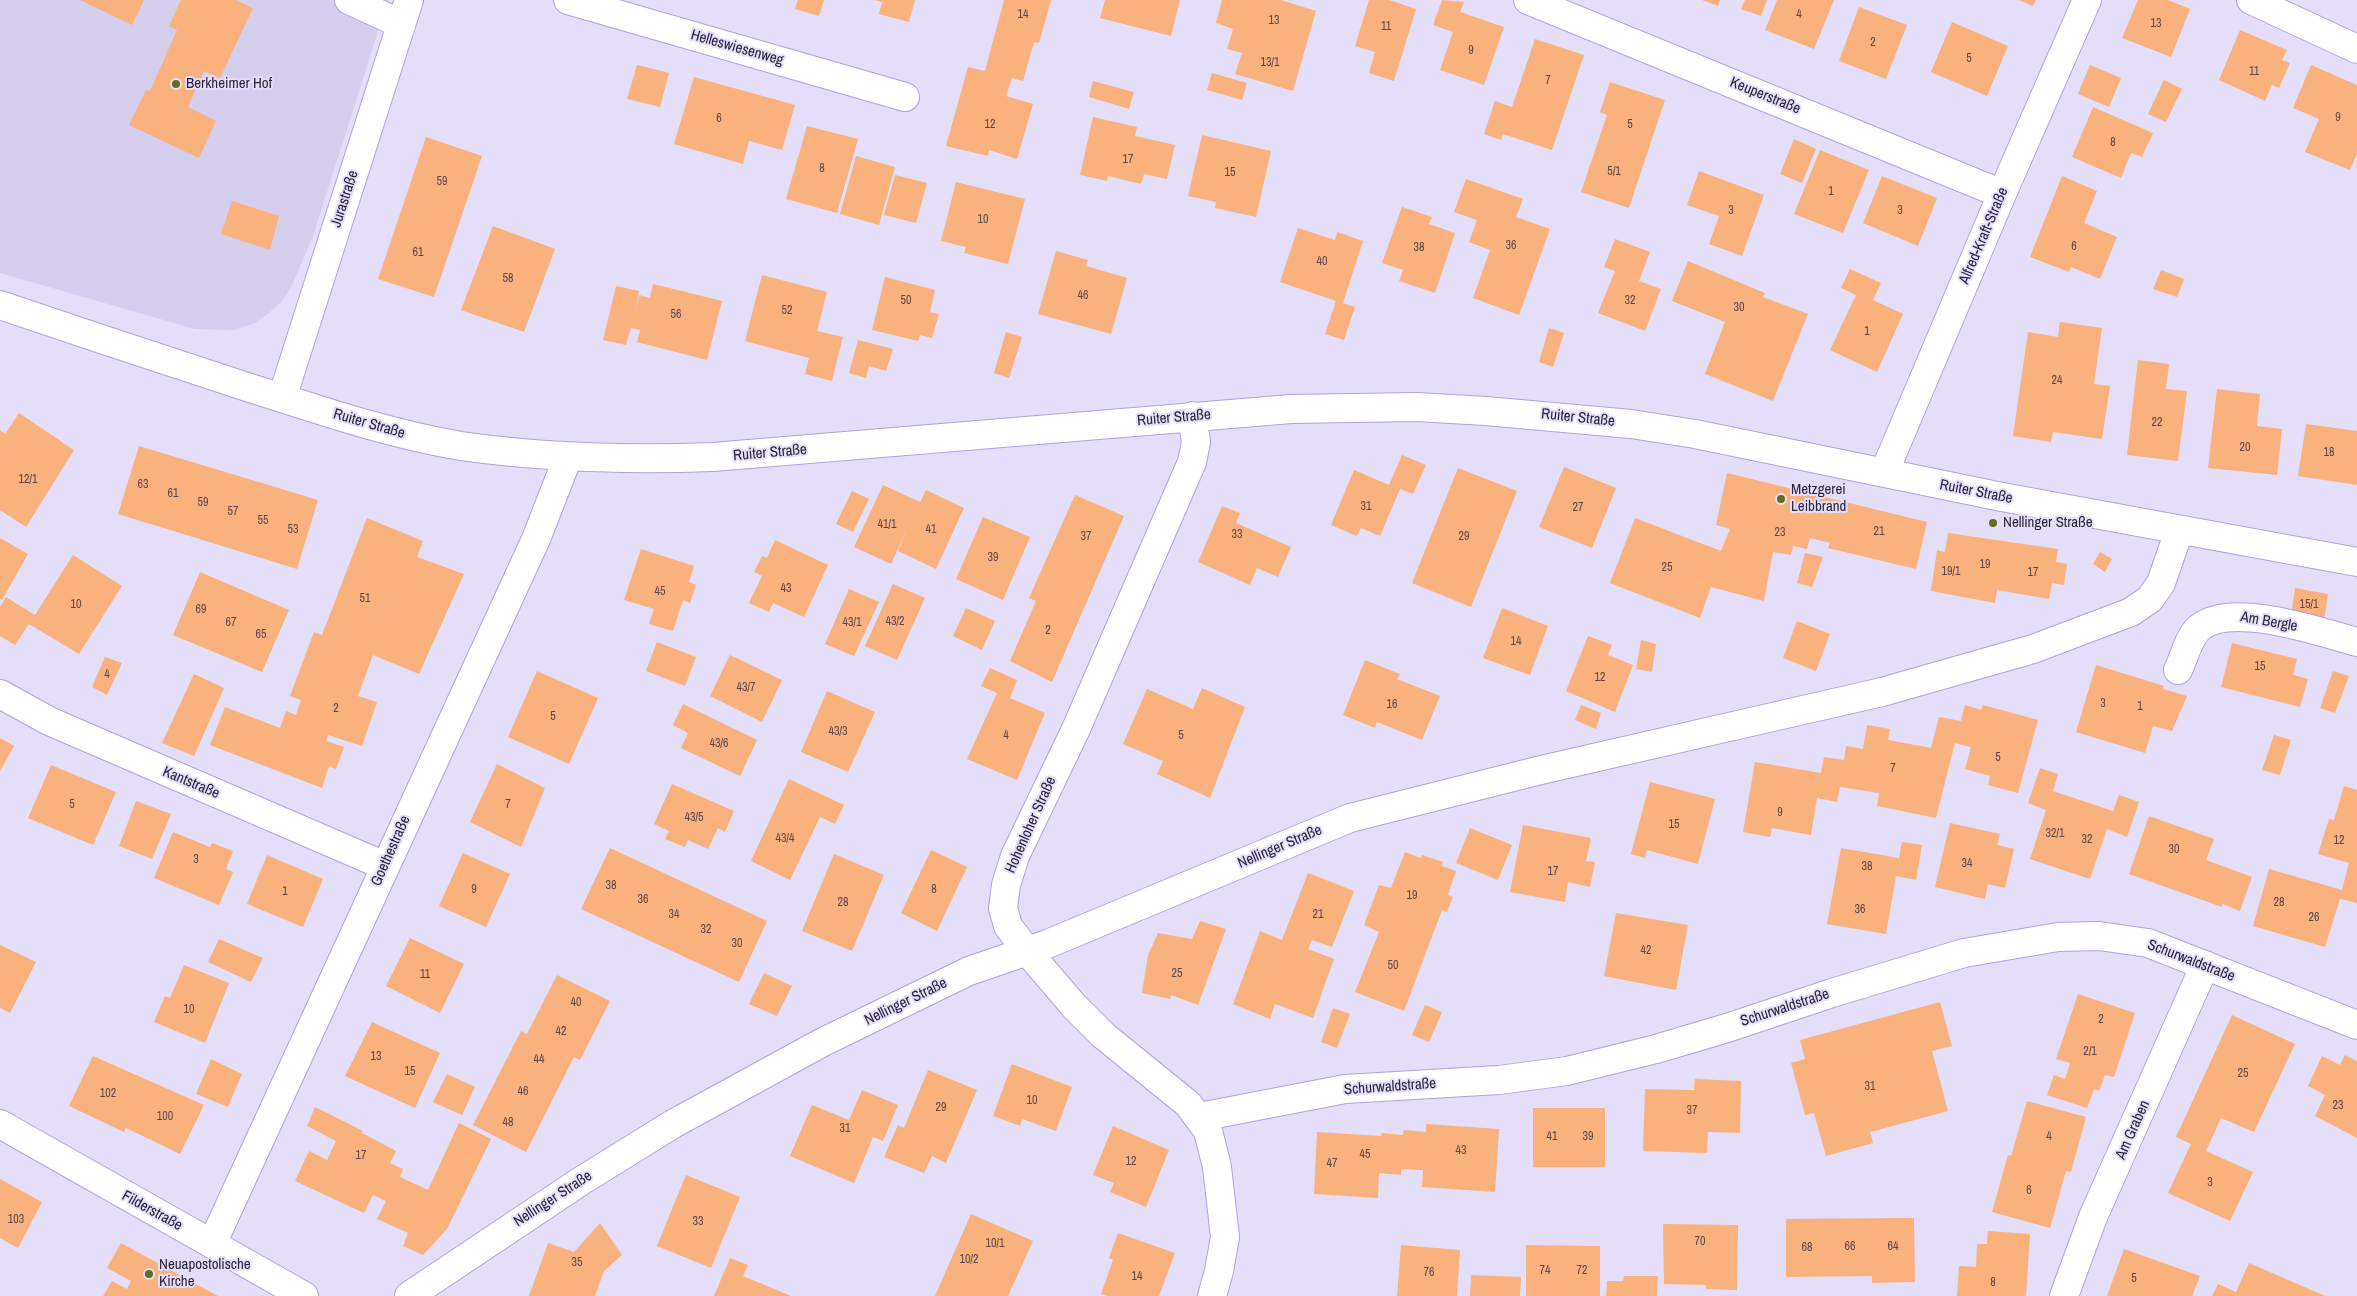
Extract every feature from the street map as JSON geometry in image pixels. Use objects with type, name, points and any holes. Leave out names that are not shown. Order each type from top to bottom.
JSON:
[{"type":"street","points":[[349,0],[405,12]]},
{"type":"street","name":"Helleswiesenweg","points":[[568,0],[905,97]]},
{"type":"street","name":"Keuperstraße","points":[[1528,0],[2002,194]]},
{"type":"street","name":"Alfred-Kraft-Straße","points":[[1884,473],[2002,194],[2088,0]]},
{"type":"street","points":[[2251,0],[2357,49]]},
{"type":"street","name":"Jurastraße","points":[[282,398],[405,12]]},
{"type":"street","name":"Ruiter Straße","points":[[0,305],[282,398],[414,436],[461,446],[568,457],[713,458],[1192,416],[1351,407],[1416,408],[1557,416],[1695,434],[1884,473],[2357,562]]},
{"type":"street","name":"Hohenloher Straße","points":[[1192,416],[1196,442],[1192,462],[1103,669],[1010,870],[1003,898],[1005,917],[1027,951],[1088,1021],[1188,1104],[1200,1117],[1208,1131],[1214,1149],[1224,1219],[1223,1254],[1212,1296]]},
{"type":"street","name":"Goethestraße","points":[[212,1244],[545,520],[568,457]]},
{"type":"street","name":"Nellinger Straße","points":[[409,1296],[581,1180],[682,1119],[823,1042],[969,971],[1027,951],[1350,818],[1540,770],[1864,697],[2033,650],[2131,612],[2150,599],[2161,582],[2179,530]]},
{"type":"street","name":"Am Bergle","points":[[2178,670],[2198,630],[2213,620],[2224,617],[2257,618],[2357,642]]},
{"type":"street","name":"Kantstraße","points":[[0,694],[65,728],[385,866]]},
{"type":"street","name":"Schurwaldstraße","points":[[1200,1117],[1345,1090],[1500,1080],[1567,1071],[1718,1030],[1964,953],[2024,942],[2066,937],[2099,936],[2148,943],[2205,966],[2355,1018]]},
{"type":"street","name":"Am Graben","points":[[2064,1296],[2094,1217],[2205,966]]},
{"type":"street","name":"Filderstraße","points":[[0,1124],[304,1296]]},
{"type":"shaded area","points":[[0,0],[388,0],[313,236],[292,285],[283,300],[269,313],[253,324],[234,330],[195,329],[0,273]]},
{"type":"building","points":[[80,0],[144,0],[132,25]]},
{"type":"building","name":"Berkheimer Hof","points":[[181,0],[236,0],[253,8],[220,78],[204,71],[188,107],[216,121],[199,158],[129,125],[146,90],[150,91],[177,30],[169,26]]},
{"type":"building","points":[[798,0],[824,0],[819,16],[795,9]]},
{"type":"building","points":[[875,0],[915,0],[909,22],[879,14],[882,2]]},
{"type":"building","points":[[1004,0],[1051,0],[1039,43],[1034,42],[1023,81],[1012,78],[1006,96],[1033,104],[1017,159],[989,150],[988,156],[946,146],[968,67],[985,71]]},
{"type":"building","points":[[1105,0],[1180,0],[1171,36],[1100,18]]},
{"type":"building","points":[[1222,0],[1281,0],[1316,11],[1293,91],[1235,74],[1242,53],[1227,49],[1233,29],[1216,23]]},
{"type":"building","points":[[1369,0],[1389,0],[1416,9],[1394,81],[1369,73],[1375,52],[1355,46]]},
{"type":"building","points":[[1442,0],[1464,2],[1460,12],[1504,27],[1484,85],[1440,70],[1453,32],[1433,25]]},
{"type":"building","points":[[1702,0],[1720,0],[1718,6]]},
{"type":"building","points":[[1745,0],[1767,0],[1761,16],[1741,9]]},
{"type":"building","points":[[1777,0],[1834,0],[1814,49],[1765,30]]},
{"type":"building","points":[[2019,0],[2036,0],[2033,6]]},
{"type":"building","points":[[2138,0],[2168,0],[2190,9],[2171,57],[2122,38]]},
{"type":"building","points":[[1859,7],[1907,25],[1886,79],[1839,61]]},
{"type":"building","points":[[1952,22],[2008,46],[1987,96],[1931,72]]},
{"type":"building","points":[[2240,30],[2287,50],[2282,60],[2290,63],[2279,88],[2272,85],[2265,101],[2219,80]]},
{"type":"building","points":[[1535,39],[1584,55],[1552,150],[1503,134],[1501,140],[1484,134],[1495,101],[1512,107]]},
{"type":"building","points":[[637,65],[669,73],[660,107],[627,99]]},
{"type":"building","points":[[2090,65],[2121,78],[2109,107],[2078,94]]},
{"type":"building","points":[[2311,65],[2357,85],[2357,154],[2350,170],[2305,152],[2319,119],[2293,108]]},
{"type":"building","points":[[1212,73],[1247,83],[1242,100],[1207,90]]},
{"type":"building","points":[[694,77],[795,105],[782,150],[749,141],[743,164],[674,144]]},
{"type":"building","points":[[2164,80],[2182,89],[2166,122],[2148,114]]},
{"type":"building","points":[[1093,81],[1134,92],[1129,109],[1089,97]]},
{"type":"building","points":[[1610,82],[1665,100],[1629,208],[1581,192],[1607,115],[1600,112]]},
{"type":"building","points":[[2093,107],[2153,133],[2142,157],[2131,153],[2121,178],[2072,157]]},
{"type":"building","points":[[1093,117],[1137,127],[1135,136],[1175,145],[1167,179],[1144,174],[1141,184],[1108,176],[1107,181],[1080,175]]},
{"type":"building","points":[[807,126],[858,139],[837,213],[786,199]]},
{"type":"building","points":[[1202,135],[1271,151],[1256,217],[1215,208],[1216,202],[1188,196]]},
{"type":"building","points":[[426,137],[482,156],[434,297],[378,279]]},
{"type":"building","points":[[1794,139],[1816,149],[1802,183],[1780,174]]},
{"type":"building","points":[[1820,150],[1869,170],[1843,233],[1794,214]]},
{"type":"building","points":[[856,156],[895,167],[879,225],[840,214]]},
{"type":"building","points":[[1699,171],[1764,195],[1742,256],[1709,244],[1719,216],[1687,205]]},
{"type":"building","points":[[895,175],[927,183],[916,223],[884,215]]},
{"type":"building","points":[[1882,176],[1937,198],[1918,246],[1863,223]]},
{"type":"building","points":[[2062,176],[2097,191],[2084,223],[2117,237],[2100,279],[2071,267],[2069,272],[2030,257]]},
{"type":"building","points":[[1466,179],[1523,199],[1516,217],[1550,229],[1519,315],[1473,298],[1490,250],[1469,242],[1477,220],[1454,212]]},
{"type":"building","points":[[956,182],[1025,199],[1008,264],[964,253],[966,247],[941,241]]},
{"type":"building","points":[[232,201],[279,216],[270,250],[221,234]]},
{"type":"building","points":[[1402,207],[1432,217],[1429,224],[1455,233],[1435,293],[1399,281],[1403,270],[1382,263]]},
{"type":"building","points":[[493,226],[555,249],[524,332],[461,310]]},
{"type":"building","points":[[1298,228],[1335,240],[1337,232],[1363,241],[1343,303],[1355,307],[1344,340],[1325,334],[1336,301],[1280,282]]},
{"type":"building","points":[[1615,239],[1650,252],[1639,281],[1661,289],[1645,331],[1598,313],[1615,271],[1604,267]]},
{"type":"building","points":[[1056,251],[1088,260],[1086,266],[1127,278],[1111,334],[1038,314]]},
{"type":"building","points":[[1688,261],[1765,293],[1763,297],[1808,314],[1773,401],[1705,374],[1725,322],[1672,301]]},
{"type":"building","points":[[1850,269],[1881,283],[1873,300],[1903,314],[1877,372],[1830,350],[1856,295],[1841,288]]},
{"type":"building","points":[[2161,270],[2184,279],[2177,297],[2153,289]]},
{"type":"building","points":[[762,275],[827,292],[817,331],[843,337],[832,381],[805,374],[809,358],[745,341]]},
{"type":"building","points":[[885,277],[935,290],[930,312],[939,314],[932,338],[920,335],[918,341],[872,330]]},
{"type":"building","points":[[653,284],[722,301],[707,360],[637,342],[640,330],[631,328],[626,345],[603,340],[616,286],[639,291],[635,314],[639,295],[650,298]]},
{"type":"building","points":[[2060,322],[2102,328],[2094,384],[2110,386],[2102,439],[2053,432],[2051,442],[2013,436],[2028,332],[2058,337]]},
{"type":"building","points":[[1549,328],[1564,333],[1553,367],[1539,362]]},
{"type":"building","points":[[1006,332],[1022,337],[1009,378],[994,373]]},
{"type":"building","points":[[858,340],[893,349],[886,371],[869,366],[866,378],[849,373]]},
{"type":"building","points":[[2138,360],[2169,364],[2166,389],[2187,391],[2178,461],[2127,455]]},
{"type":"building","points":[[2217,389],[2260,394],[2257,426],[2282,429],[2277,475],[2208,468]]},
{"type":"building","points":[[19,413],[74,450],[26,527],[0,510],[0,430],[5,434]]},
{"type":"building","points":[[2306,424],[2357,431],[2357,485],[2298,476]]},
{"type":"building","points":[[139,446],[318,500],[297,569],[118,514]]},
{"type":"building","points":[[1402,455],[1426,465],[1413,494],[1400,489],[1380,536],[1361,528],[1357,536],[1331,525],[1354,470],[1389,485]]},
{"type":"building","points":[[1564,467],[1616,488],[1592,548],[1539,527]]},
{"type":"building","points":[[1458,468],[1517,491],[1471,607],[1412,583]]},
{"type":"building","points":[[1727,473],[1927,522],[1916,569],[1828,548],[1830,543],[1810,538],[1807,549],[1793,546],[1791,555],[1773,552],[1764,601],[1711,587],[1700,618],[1610,583],[1635,518],[1721,551],[1730,529],[1716,525]]},
{"type":"building","points":[[883,485],[920,502],[926,490],[964,508],[936,569],[898,551],[907,529],[891,564],[854,547]]},
{"type":"building","points":[[852,491],[869,499],[853,532],[836,524]]},
{"type":"building","points":[[1075,495],[1124,516],[1052,682],[1010,661],[1036,601],[1029,598]]},
{"type":"building","points":[[1222,506],[1240,513],[1236,523],[1291,547],[1278,577],[1257,568],[1250,585],[1198,562]]},
{"type":"building","points":[[983,517],[1030,537],[1003,600],[956,579]]},
{"type":"building","points":[[367,518],[423,541],[417,557],[464,574],[419,674],[373,655],[358,696],[377,702],[362,746],[328,735],[326,741],[344,747],[336,769],[329,766],[322,788],[210,745],[225,707],[280,728],[286,711],[296,715],[301,700],[290,696],[314,632],[322,635]]},
{"type":"building","points":[[1948,533],[2058,549],[2056,562],[2067,564],[2064,585],[2052,583],[2049,599],[1997,590],[1995,603],[1931,591],[1937,550],[1945,552]]},
{"type":"building","points":[[0,538],[28,554],[2,600],[0,599]]},
{"type":"building","points":[[775,540],[828,565],[804,617],[773,603],[769,612],[749,603],[762,576],[754,572],[762,556],[767,558]]},
{"type":"building","points":[[641,549],[694,566],[689,582],[696,585],[690,603],[683,600],[673,631],[649,624],[654,609],[624,600]]},
{"type":"building","points":[[2100,552],[2112,559],[2105,572],[2093,564]]},
{"type":"building","points":[[1805,553],[1823,557],[1812,587],[1797,583]]},
{"type":"building","points":[[73,555],[122,586],[79,654],[29,624],[15,645],[0,636],[0,607],[6,597],[35,615]]},
{"type":"building","points":[[200,572],[289,610],[262,672],[173,635]]},
{"type":"building","points":[[893,584],[925,598],[897,660],[865,646]]},
{"type":"building","points":[[2295,588],[2328,594],[2324,621],[2291,616]]},
{"type":"building","points":[[849,589],[879,602],[854,656],[825,644]]},
{"type":"building","points":[[966,608],[995,621],[982,650],[953,636]]},
{"type":"building","points":[[1502,608],[1548,626],[1530,675],[1483,658]]},
{"type":"building","points":[[1797,621],[1830,634],[1816,671],[1783,658]]},
{"type":"building","points":[[1588,636],[1612,645],[1608,655],[1633,665],[1615,712],[1566,691]]},
{"type":"building","points":[[1641,640],[1656,644],[1652,672],[1636,669]]},
{"type":"building","points":[[657,642],[696,657],[685,686],[646,671]]},
{"type":"building","points":[[2232,643],[2297,659],[2293,675],[2308,679],[2300,707],[2221,687]]},
{"type":"building","points":[[730,655],[782,680],[762,722],[710,696]]},
{"type":"building","points":[[105,657],[122,663],[107,695],[92,687]]},
{"type":"building","points":[[1365,660],[1400,674],[1397,679],[1440,696],[1422,740],[1377,722],[1375,728],[1343,715]]},
{"type":"building","points":[[2096,665],[2164,686],[2163,689],[2187,696],[2172,731],[2153,726],[2145,753],[2076,732]]},
{"type":"building","points":[[990,668],[1017,680],[1010,698],[1045,713],[1017,780],[967,759],[997,693],[981,686]]},
{"type":"building","points":[[537,671],[598,698],[569,764],[508,737]]},
{"type":"building","points":[[2333,671],[2349,676],[2335,713],[2320,708]]},
{"type":"building","points":[[194,674],[224,688],[194,756],[162,743]]},
{"type":"building","points":[[1202,688],[1245,707],[1210,798],[1157,774],[1163,761],[1123,744],[1147,689],[1193,709]]},
{"type":"building","points":[[827,691],[875,712],[848,772],[801,752]]},
{"type":"building","points":[[683,704],[757,740],[740,776],[681,748],[688,733],[673,725]]},
{"type":"building","points":[[1581,705],[1601,713],[1596,729],[1575,720]]},
{"type":"building","points":[[1965,705],[1981,710],[1983,705],[2038,720],[2018,793],[1988,785],[1990,776],[1965,769],[1971,747],[1955,743],[1936,818],[1877,806],[1879,793],[1840,787],[1837,802],[1817,798],[1811,835],[1772,828],[1770,837],[1743,832],[1755,762],[1821,773],[1824,757],[1844,760],[1846,746],[1863,749],[1867,725],[1890,729],[1888,740],[1931,748],[1939,717],[1961,721]]},
{"type":"building","points":[[2274,735],[2291,740],[2280,775],[2262,770]]},
{"type":"building","points":[[0,738],[14,746],[0,771]]},
{"type":"building","points":[[497,764],[545,788],[521,847],[470,822]]},
{"type":"building","points":[[51,765],[116,792],[93,845],[28,818]]},
{"type":"building","points":[[2040,768],[2058,774],[2053,791],[2113,811],[2119,795],[2139,802],[2127,837],[2107,829],[2090,879],[2030,859],[2046,810],[2028,803]]},
{"type":"building","points":[[789,779],[844,805],[835,824],[820,817],[790,880],[751,861]]},
{"type":"building","points":[[1650,782],[1715,799],[1698,864],[1647,850],[1645,858],[1631,854]]},
{"type":"building","points":[[672,784],[734,811],[725,832],[718,828],[708,849],[688,840],[685,847],[665,839],[669,831],[654,824]]},
{"type":"building","points":[[2344,786],[2357,790],[2357,903],[2340,899],[2325,947],[2253,926],[2269,869],[2342,890],[2349,863],[2318,854],[2329,819],[2334,820]]},
{"type":"building","points":[[136,801],[171,814],[152,859],[119,846]]},
{"type":"building","points":[[2149,816],[2214,839],[2206,860],[2252,877],[2240,911],[2222,904],[2222,907],[2129,874]]},
{"type":"building","points":[[1950,823],[2000,834],[1997,845],[2014,849],[2005,888],[1988,884],[1985,899],[1935,887]]},
{"type":"building","points":[[1523,825],[1591,838],[1586,861],[1595,862],[1590,887],[1568,882],[1565,902],[1510,892]]},
{"type":"building","points":[[1470,828],[1512,845],[1498,880],[1456,863]]},
{"type":"building","points":[[173,832],[210,847],[212,843],[233,851],[226,869],[233,872],[219,905],[154,878]]},
{"type":"building","points":[[1902,842],[1922,845],[1916,880],[1896,876],[1886,934],[1827,924],[1841,848],[1899,858]]},
{"type":"building","points":[[610,848],[767,921],[739,982],[581,909]]},
{"type":"building","points":[[931,850],[967,867],[937,931],[901,913]]},
{"type":"building","points":[[1405,852],[1421,858],[1422,855],[1443,862],[1442,866],[1456,871],[1448,895],[1453,897],[1447,912],[1442,910],[1404,1011],[1355,992],[1379,932],[1364,925],[1379,885],[1391,888]]},
{"type":"building","points":[[463,853],[510,874],[486,927],[439,906]]},
{"type":"building","points":[[834,854],[884,875],[852,951],[802,931]]},
{"type":"building","points":[[267,855],[323,879],[303,927],[247,904]]},
{"type":"building","points":[[1308,873],[1354,891],[1332,947],[1312,940],[1308,949],[1334,959],[1313,1018],[1275,1004],[1270,1019],[1233,1004],[1260,931],[1282,940]]},
{"type":"building","points":[[1616,913],[1688,925],[1676,990],[1604,976]]},
{"type":"building","points":[[1200,921],[1226,929],[1198,1005],[1171,995],[1170,999],[1142,993],[1148,955],[1158,933],[1192,939]]},
{"type":"building","points":[[410,938],[464,964],[440,1013],[386,986]]},
{"type":"building","points":[[219,939],[263,958],[251,982],[208,962]]},
{"type":"building","points":[[0,945],[36,962],[10,1013],[0,1008]]},
{"type":"building","points":[[184,965],[229,983],[205,1043],[154,1022],[165,996],[170,998]]},
{"type":"building","points":[[764,973],[792,986],[777,1016],[749,1004]]},
{"type":"building","points":[[557,975],[610,1001],[580,1060],[574,1057],[526,1152],[473,1125],[521,1031],[527,1034]]},
{"type":"building","points":[[2078,994],[2135,1013],[2114,1077],[2105,1075],[2099,1091],[2094,1089],[2087,1108],[2047,1095],[2054,1075],[2065,1079],[2070,1063],[2056,1059]]},
{"type":"building","points":[[1940,1002],[1952,1046],[1932,1051],[1948,1111],[1870,1132],[1873,1143],[1826,1156],[1814,1113],[1805,1115],[1791,1063],[1805,1059],[1800,1040]]},
{"type":"building","points":[[1425,1005],[1442,1012],[1429,1042],[1412,1035]]},
{"type":"building","points":[[1333,1008],[1350,1014],[1337,1048],[1321,1042]]},
{"type":"building","points":[[2232,1015],[2295,1044],[2254,1132],[2221,1118],[2206,1151],[2253,1172],[2230,1221],[2168,1193],[2191,1144],[2176,1137]]},
{"type":"building","points":[[372,1022],[440,1053],[415,1108],[345,1076]]},
{"type":"building","points":[[2345,1055],[2357,1061],[2357,1138],[2315,1116],[2325,1095],[2308,1086],[2322,1056],[2340,1065]]},
{"type":"building","points":[[93,1056],[204,1105],[180,1154],[126,1128],[124,1132],[69,1106]]},
{"type":"building","points":[[211,1059],[242,1074],[228,1107],[196,1094]]},
{"type":"building","points":[[1012,1064],[1072,1087],[1056,1131],[1022,1119],[1020,1126],[993,1116]]},
{"type":"building","points":[[928,1070],[977,1090],[946,1163],[932,1156],[924,1173],[884,1157],[898,1125],[904,1128]]},
{"type":"building","points":[[447,1074],[475,1087],[462,1115],[433,1102]]},
{"type":"building","points":[[1695,1079],[1741,1081],[1740,1133],[1708,1132],[1707,1153],[1643,1151],[1645,1089],[1694,1090]]},
{"type":"building","points":[[862,1090],[898,1105],[883,1141],[873,1137],[854,1183],[790,1156],[812,1105],[849,1120]]},
{"type":"building","points":[[2027,1101],[2086,1117],[2071,1172],[2066,1171],[2050,1228],[1992,1212],[2008,1155],[2011,1156]]},
{"type":"building","points":[[315,1107],[363,1131],[362,1133],[396,1151],[390,1163],[403,1169],[400,1177],[428,1190],[459,1123],[491,1139],[447,1229],[423,1255],[403,1246],[408,1233],[377,1219],[386,1201],[373,1195],[364,1213],[295,1181],[309,1151],[327,1160],[336,1141],[307,1126]]},
{"type":"building","points":[[1533,1108],[1605,1108],[1605,1167],[1533,1167]]},
{"type":"building","points":[[1426,1124],[1499,1129],[1495,1192],[1422,1187],[1423,1170],[1401,1169],[1401,1175],[1379,1173],[1378,1198],[1314,1194],[1317,1132],[1381,1136],[1382,1133],[1403,1135],[1404,1130],[1426,1132]]},
{"type":"building","points":[[1113,1126],[1169,1150],[1146,1207],[1110,1192],[1114,1183],[1093,1175]]},
{"type":"building","points":[[686,1175],[740,1197],[711,1268],[657,1246]]},
{"type":"building","points":[[0,1179],[42,1202],[18,1248],[0,1238]]},
{"type":"building","points":[[971,1214],[1033,1241],[1008,1296],[935,1296]]},
{"type":"building","points":[[1914,1218],[1915,1282],[1872,1283],[1872,1276],[1786,1277],[1786,1219]]},
{"type":"building","points":[[600,1223],[622,1255],[604,1271],[595,1296],[529,1296],[548,1243],[574,1252]]},
{"type":"building","points":[[1663,1224],[1738,1225],[1737,1290],[1706,1289],[1706,1285],[1664,1284]]},
{"type":"building","points":[[1988,1231],[2030,1234],[2026,1296],[1957,1296],[1959,1266],[1976,1267],[1977,1244],[1987,1244]]},
{"type":"building","points":[[1118,1233],[1175,1253],[1159,1296],[1107,1296],[1101,1294],[1113,1260],[1109,1258]]},
{"type":"building","name":"Neuapostolische Kirche","points":[[121,1243],[218,1296],[103,1296],[112,1281],[127,1289],[131,1281],[107,1268]]},
{"type":"building","points":[[1401,1245],[1460,1250],[1457,1296],[1397,1296]]},
{"type":"building","points":[[1526,1245],[1600,1246],[1600,1296],[1526,1296]]},
{"type":"building","points":[[2124,1249],[2200,1276],[2192,1296],[2107,1296]]},
{"type":"building","points":[[730,1258],[748,1265],[743,1276],[791,1296],[714,1296]]},
{"type":"building","points":[[2249,1263],[2325,1296],[2212,1296],[2218,1284],[2236,1292]]},
{"type":"building","points":[[1471,1275],[1521,1277],[1520,1296],[1470,1296]]},
{"type":"building","points":[[1624,1276],[1658,1276],[1657,1296],[1606,1296],[1607,1281],[1623,1281]]},
{"type":"place","name":"Berkheimer Hof","points":[[176,84]]},
{"type":"place","name":"Metzgerei Leibbrand","points":[[1781,499]]},
{"type":"place","name":"Nellinger Straße","points":[[1993,523]]},
{"type":"place","name":"Neuapostolische Kirche","points":[[149,1274]]}]
